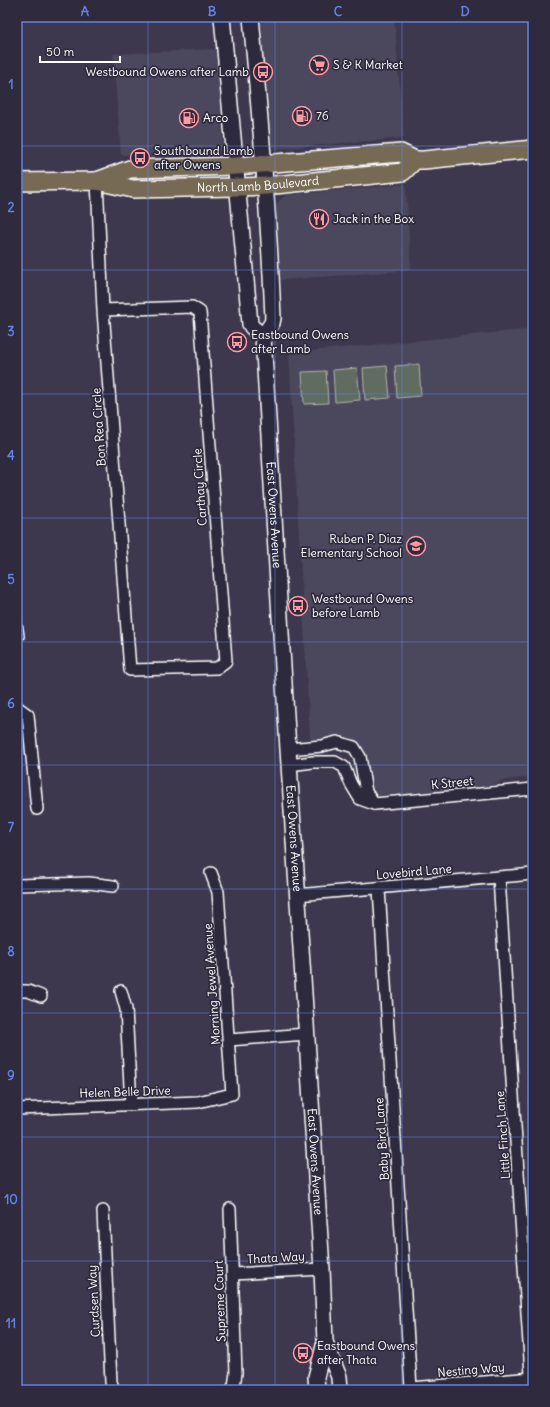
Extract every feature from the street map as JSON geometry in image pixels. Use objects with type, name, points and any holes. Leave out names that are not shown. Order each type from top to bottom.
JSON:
[{"type":"main road","points":[[222,17],[250,324],[263,336],[272,323],[273,318],[271,258],[251,17]]},
{"type":"main road","name":"North Lamb Boulevard","points":[[97,181],[130,169],[236,166],[401,153],[415,160],[533,149]]},
{"type":"main road","name":"North Lamb Boulevard","points":[[17,182],[97,181],[133,189],[265,186],[403,172],[415,160]]},
{"type":"main road","name":"East Owens Avenue","points":[[263,336],[297,895],[322,1269],[325,1342],[316,1377],[317,1390]]},
{"type":"main road","name":"East Owens Avenue","points":[[325,1342],[339,1377],[340,1390]]},
{"type":"street","name":"Bon Rea Circle","points":[[97,181],[103,310],[130,670]]},
{"type":"street","name":"Carthay Circle","points":[[103,310],[192,307],[200,312],[203,351],[226,661],[217,668],[130,670]]},
{"type":"street","points":[[17,630],[18,636]]},
{"type":"street","points":[[17,707],[28,714],[37,809]]},
{"type":"street","points":[[288,749],[322,746],[337,742],[354,747],[360,757],[366,792],[374,804]]},
{"type":"street","points":[[289,765],[313,762],[335,762],[344,767],[351,784],[360,799],[374,804]]},
{"type":"street","name":"K Street","points":[[374,804],[533,789]]},
{"type":"street","name":"Morning Jewel Avenue","points":[[211,873],[218,892],[232,1094]]},
{"type":"street","name":"Lovebird Lane","points":[[297,895],[379,889],[533,874]]},
{"type":"street","name":"Little Finch Lane","points":[[499,878],[532,1390]]},
{"type":"street","points":[[17,884],[89,883],[113,886]]},
{"type":"street","name":"Baby Bird Lane","points":[[379,889],[411,1388]]},
{"type":"street","points":[[17,991],[28,991],[41,996]]},
{"type":"street","points":[[121,991],[126,1009],[131,1105]]},
{"type":"street","points":[[229,1040],[306,1034]]},
{"type":"street","name":"Helen Belle Drive","points":[[17,1109],[198,1102],[232,1094]]},
{"type":"street","name":"Supreme Court","points":[[230,1209],[236,1373],[234,1386],[231,1390]]},
{"type":"street","name":"Curdsen Way","points":[[103,1211],[111,1382],[114,1390]]},
{"type":"street","name":"Thata Way","points":[[233,1274],[322,1269]]},
{"type":"street","name":"Nesting Way","points":[[411,1388],[532,1378]]},
{"type":"shaded area","points":[[259,17],[394,17],[404,138],[275,149],[270,144]]},
{"type":"shaded area","points":[[216,49],[223,146],[218,152],[212,154],[121,155],[113,54]]},
{"type":"shaded area","points":[[406,184],[411,270],[280,280],[276,206],[286,195]]},
{"type":"shaded area","name":"Ruben P. Diaz Elementary School","points":[[533,329],[533,777],[504,780],[490,786],[377,796],[368,794],[365,752],[351,742],[310,739],[289,353]]},
{"type":"green space","points":[[419,364],[421,396],[397,398],[395,366]]},
{"type":"green space","points":[[387,366],[390,398],[365,400],[363,368]]},
{"type":"green space","points":[[357,368],[360,400],[335,402],[333,370]]},
{"type":"green space","points":[[326,371],[328,403],[304,404],[302,372]]},
{"type":"place","name":"S & K Market","points":[[319,65]]},
{"type":"place","name":"Westbound Owens after Lamb","points":[[263,72]]},
{"type":"place","name":"76","points":[[302,116]]},
{"type":"place","name":"Arco","points":[[189,118]]},
{"type":"place","name":"Southbound Lamb after Owens","points":[[140,158]]},
{"type":"place","name":"Jack in the Box","points":[[319,219]]},
{"type":"place","name":"Eastbound Owens after Lamb","points":[[237,342]]},
{"type":"place","name":"Ruben P. Diaz Elementary School","points":[[416,546]]},
{"type":"place","name":"Westbound Owens before Lamb","points":[[298,606]]},
{"type":"place","name":"Eastbound Owens after Thata","points":[[303,1353]]}]
